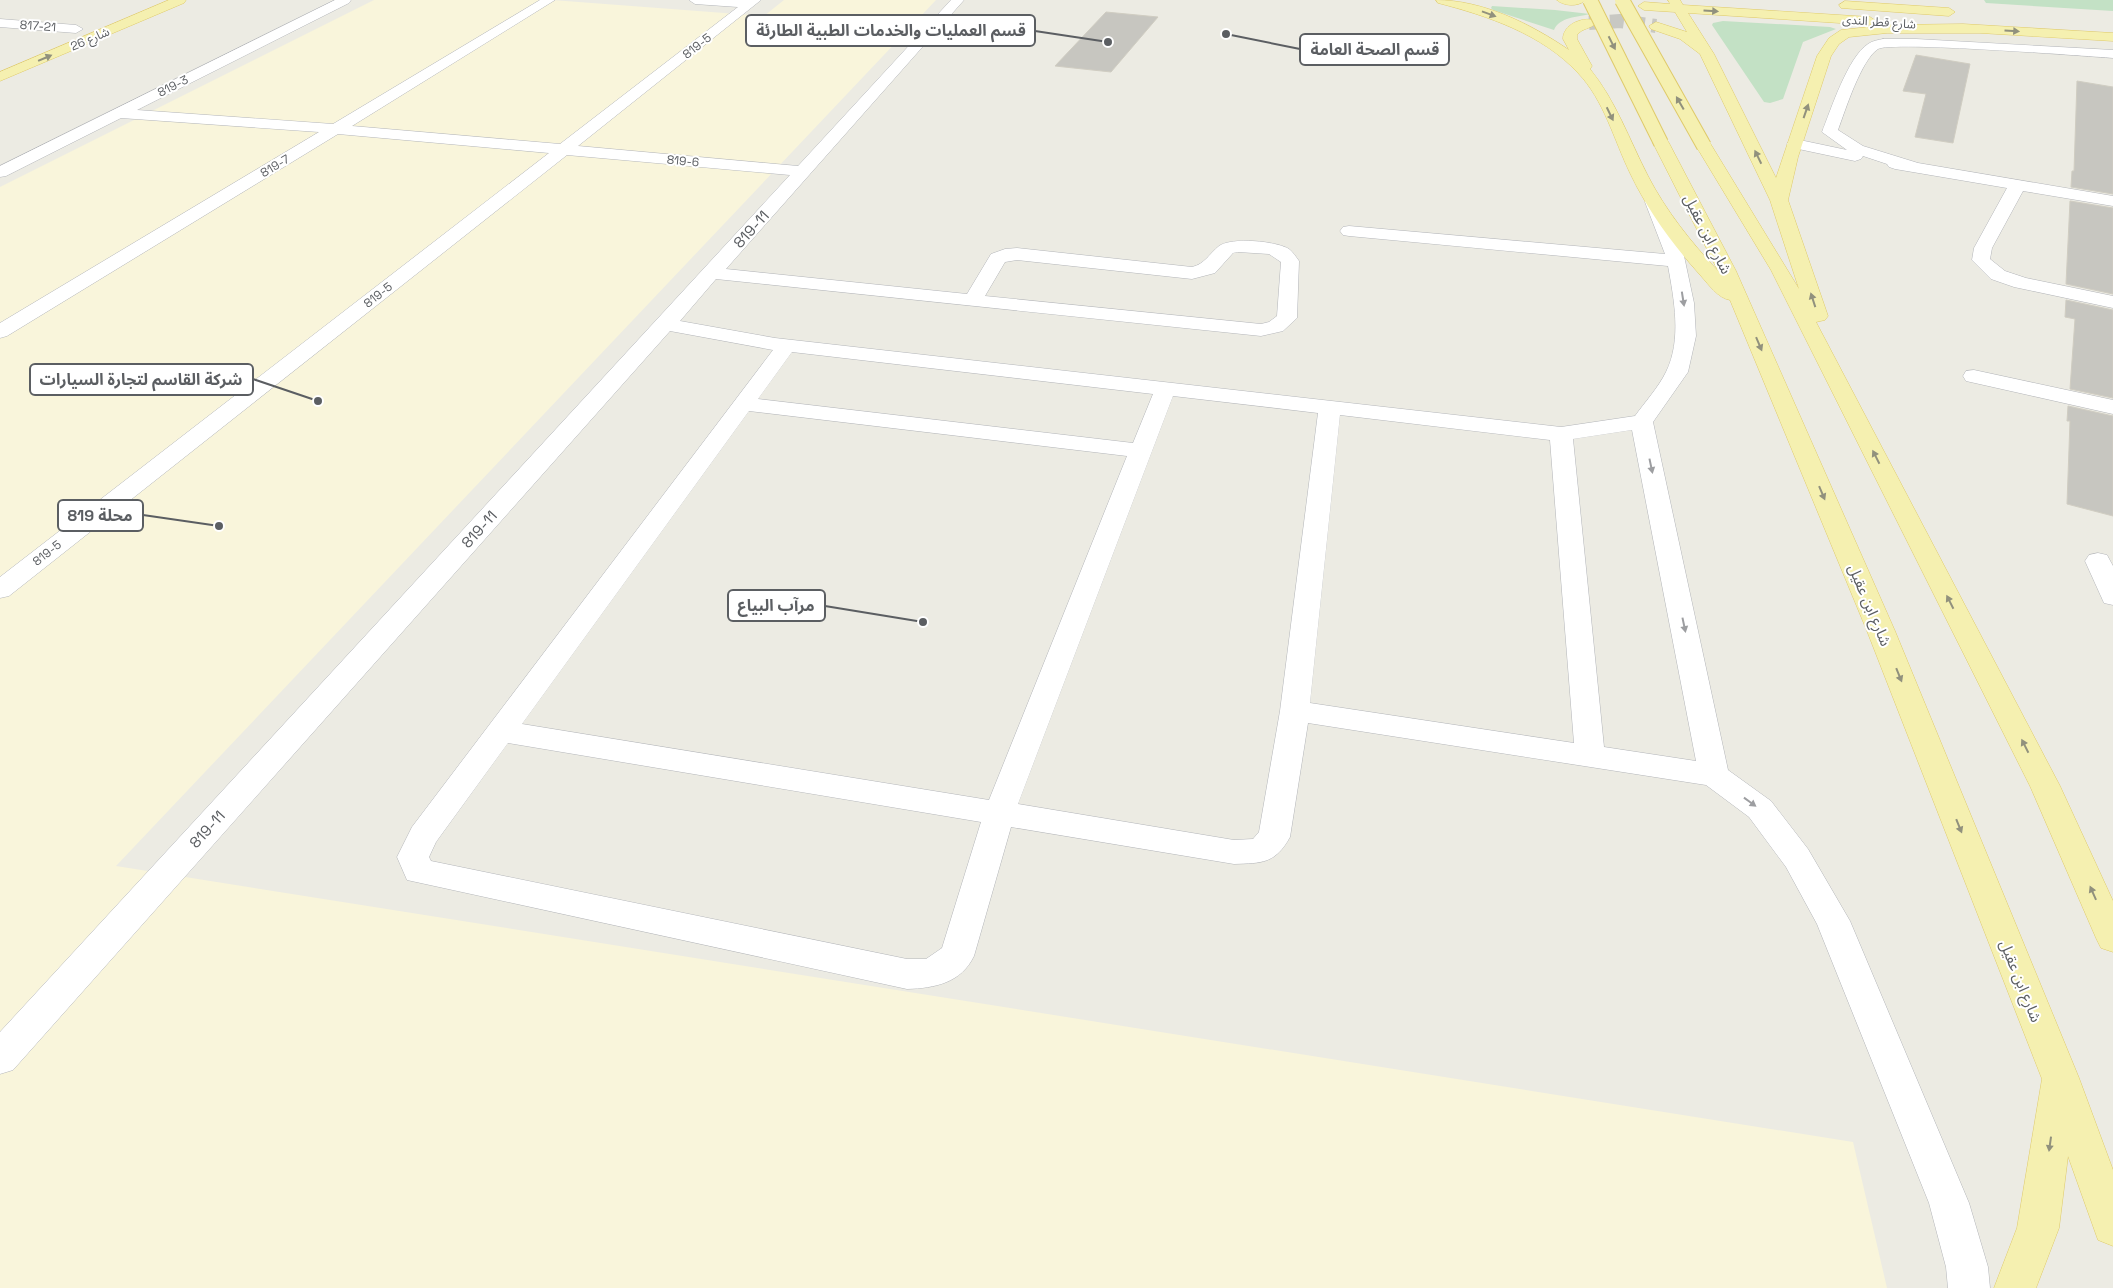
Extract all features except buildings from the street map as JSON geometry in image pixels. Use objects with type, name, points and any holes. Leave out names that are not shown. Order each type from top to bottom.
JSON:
[{"type":"main road","name":"شارع 26","points":[[0,77],[180,0]]},
{"type":"main road","points":[[1442,0],[1487,13],[1522,27],[1550,42],[1572,59],[1597,86]]},
{"type":"main road","points":[[1562,0],[1584,1]]},
{"type":"main road","points":[[1622,0],[1704,146],[1780,270],[2045,786],[2113,938]]},
{"type":"main road","name":"شارع ابن عقيل","points":[[1584,1],[1662,142],[1727,271],[1743,308],[1881,630],[2060,1078],[2113,1226]]},
{"type":"main road","name":"شارع قطر الندى","points":[[1832,2],[1965,13]]},
{"type":"main road","points":[[1676,4],[1707,54],[1779,200],[1844,396]]},
{"type":"main road","name":"شارع قطر الندى","points":[[1644,6],[1676,4],[1981,29],[2113,37]]},
{"type":"main road","points":[[1589,23],[1576,27],[1570,34],[1570,39],[1597,86],[1654,202],[1699,262],[1743,308]]},
{"type":"main road","points":[[1656,26],[1685,36],[1707,54]]},
{"type":"main road","name":"شارع 26","points":[[50,39],[80,27]]},
{"type":"main road","points":[[1779,200],[1824,56],[1834,41],[1846,33],[1887,29],[1981,29]]},
{"type":"main road","points":[[2015,1288],[2038,1228],[2060,1078]]},
{"type":"street","name":"819-3","points":[[0,172],[345,0]]},
{"type":"street","name":"819-7","points":[[0,332],[549,0]]},
{"type":"street","points":[[695,0],[753,2]]},
{"type":"street","name":"819-11","points":[[0,1058],[958,0]]},
{"type":"street","name":"819-5","points":[[0,590],[753,2]]},
{"type":"street","name":"817-21","points":[[0,23],[80,27]]},
{"type":"street","points":[[1914,167],[1856,149],[1830,132],[1862,59],[1873,46],[1890,43],[1916,43],[2113,54]]},
{"type":"street","name":"819-6","points":[[119,113],[335,129],[803,171]]},
{"type":"street","points":[[1795,144],[2017,186],[2113,201]]},
{"type":"street","points":[[2017,186],[1983,248],[1981,260],[1998,275],[2021,283],[2113,302]]},
{"type":"street","points":[[665,324],[781,345],[1562,434],[1642,422],[1677,372],[1686,336],[1684,303],[1676,261],[1654,202]]},
{"type":"street","points":[[1349,231],[1676,261]]},
{"type":"street","points":[[711,273],[1262,330],[1276,327],[1286,318],[1290,261],[1282,253],[1273,249],[1238,246],[1227,249],[1208,269],[1192,273],[1017,254],[1005,255],[998,258],[973,300]]},
{"type":"street","points":[[781,345],[743,404],[423,836],[413,858],[419,872],[907,974],[933,972],[957,956],[999,813],[1165,390]]},
{"type":"street","points":[[1974,376],[2113,406]]},
{"type":"street","points":[[743,404],[1141,451]]},
{"type":"street","points":[[501,731],[1234,852],[1261,851],[1274,837],[1295,711],[1330,408]]},
{"type":"street","points":[[1642,422],[1714,775]]},
{"type":"street","points":[[1562,434],[1590,756]]},
{"type":"street","points":[[2098,561],[2113,597]]},
{"type":"street","points":[[1295,711],[1714,775],[1760,809],[1797,858],[1833,921],[1949,1203],[1967,1267],[1969,1288]]},
{"type":"shaded area","points":[[374,0],[552,0],[764,16],[784,0],[936,0],[116,866],[1853,1142],[1887,1288],[0,1288],[0,187]]},
{"type":"green space","points":[[1984,0],[2113,0],[2113,11],[1986,3]]},
{"type":"green space","points":[[1492,6],[1590,14],[1564,20],[1554,30],[1493,10]]},
{"type":"green space","points":[[1723,21],[1830,27],[1836,29],[1803,42],[1783,99],[1770,103],[1764,102],[1712,25],[1713,23]]},
{"type":"tunnel","points":[[1589,23],[1620,21],[1656,26]]},
{"type":"place","name":"قسم الصحة العامة","points":[[1226,34]]},
{"type":"place","name":"قسم العمليات والخدمات الطبية الطارئة","points":[[1108,42]]},
{"type":"place","name":"شركة القاسم لتجارة السيارات","points":[[318,401]]},
{"type":"place","name":"819 محلة","points":[[219,526]]},
{"type":"place","name":"مرآب البياع","points":[[923,622]]}]
